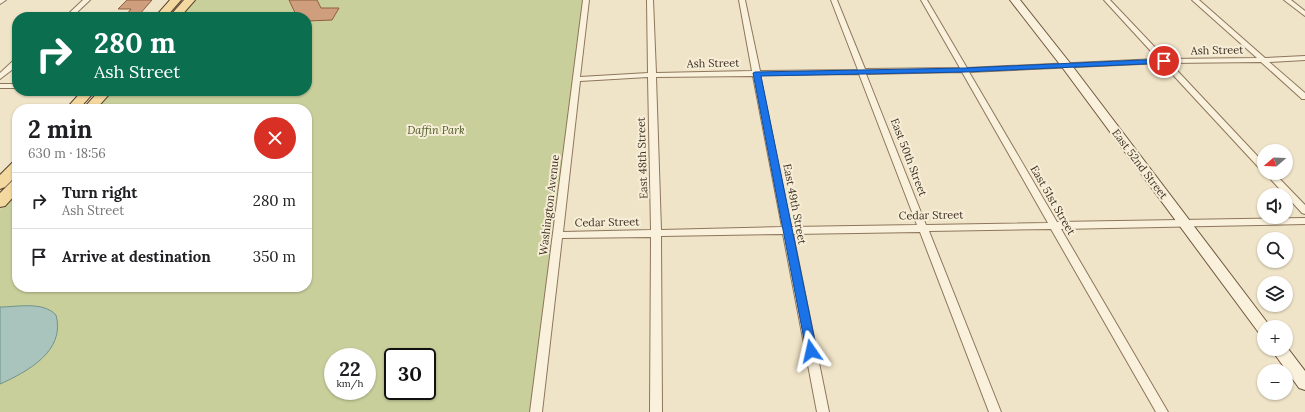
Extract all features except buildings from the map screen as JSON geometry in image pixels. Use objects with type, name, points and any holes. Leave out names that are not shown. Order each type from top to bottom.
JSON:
[{"type":"main road","points":[[165,12],[176,0]]},
{"type":"main road","points":[[179,12],[190,0]]},
{"type":"main road","name":"East 52nd Street","points":[[1015,0],[1066,65],[1257,320]]},
{"type":"main road","points":[[77,104],[84,96]]},
{"type":"main road","points":[[93,104],[101,96]]},
{"type":"main road","points":[[0,184],[12,171]]},
{"type":"main road","points":[[0,202],[12,189]]},
{"type":"main road","points":[[1284,356],[1305,383]]},
{"type":"street","points":[[74,12],[87,0]]},
{"type":"street","points":[[176,0],[190,0]]},
{"type":"street","name":"Washington Avenue","points":[[536,412],[586,0]]},
{"type":"street","name":"East 48th Street","points":[[650,0],[656,232],[656,412]]},
{"type":"street","name":"East 49th Street","points":[[742,0],[823,412]]},
{"type":"street","name":"East 50th Street","points":[[834,0],[995,412]]},
{"type":"street","name":"East 51st Street","points":[[924,0],[1162,412]]},
{"type":"street","points":[[1107,0],[1257,161]]},
{"type":"street","points":[[1195,0],[1305,97]]},
{"type":"street","points":[[1287,0],[1305,14]]},
{"type":"street","name":"Ash Street","points":[[577,79],[652,75],[965,70],[1164,61],[1305,58]]},
{"type":"street","points":[[0,76],[12,66]]},
{"type":"street","points":[[0,86],[12,86]]},
{"type":"street","points":[[1276,180],[1305,211]]},
{"type":"street","name":"Cedar Street","points":[[558,235],[1183,222],[1305,221]]},
{"type":"green space","name":"Daffin Park","points":[[195,0],[583,0],[530,412],[0,412],[0,209],[12,196],[12,292],[312,292],[312,104],[98,104],[106,96],[312,96],[312,12],[184,12]]},
{"type":"water","points":[[37,306],[44,308],[56,315],[58,328],[50,349],[42,358],[22,373],[0,384],[0,307]]},
{"type":"route","points":[[811,351],[757,73],[965,70],[1164,61]]}]
